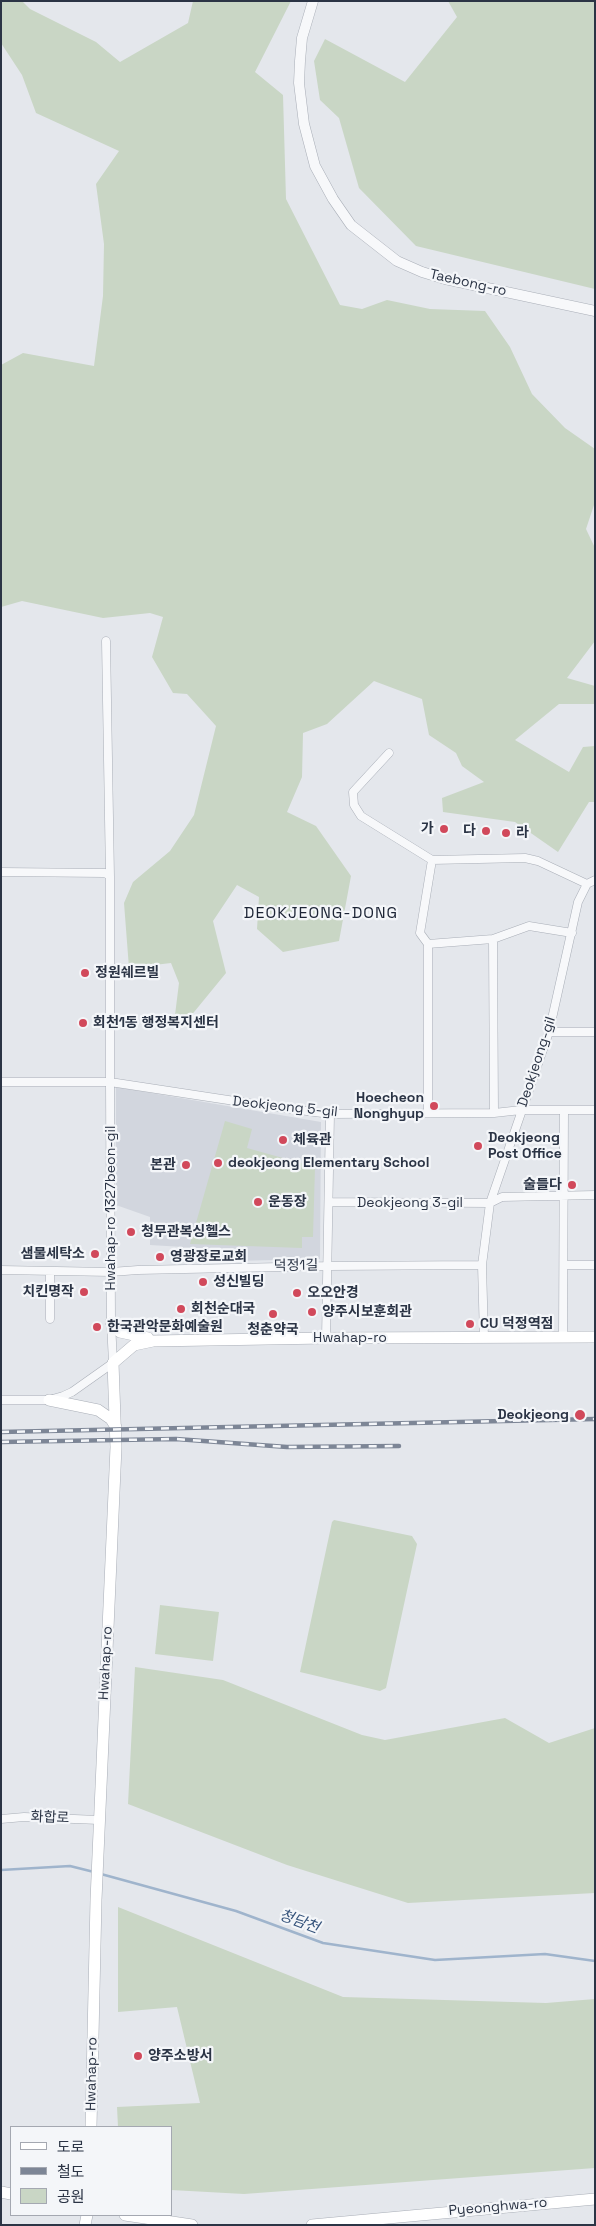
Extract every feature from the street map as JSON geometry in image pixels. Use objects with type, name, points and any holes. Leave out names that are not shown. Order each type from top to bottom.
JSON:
[{"type":"main road","points":[[111,1328],[120,1332],[160,1341]]},
{"type":"main road","name":"Hwahap-ro","points":[[113,1363],[134,1345],[160,1341],[326,1338],[595,1338]]},
{"type":"main road","points":[[49,1400],[98,1410],[116,1421],[113,1363]]},
{"type":"main road","name":"Hwahap-ro","points":[[90,2125],[96,1900],[116,1421]]},
{"type":"main road","name":"Pyeonghwa-ro","points":[[312,2225],[595,2199]]},
{"type":"main road","points":[[132,2216],[192,2225]]},
{"type":"street","name":"Taebong-ro","points":[[313,1],[302,38],[300,61],[299,83],[304,124],[315,166],[333,199],[351,225],[397,261],[422,272],[445,279],[595,311]]},
{"type":"street","name":"Hwahap-ro 1327beon-gil","points":[[106,641],[110,877],[111,1328]]},
{"type":"street","points":[[388,753],[353,792],[354,805],[361,816],[432,860],[525,858],[538,861],[591,882]]},
{"type":"street","points":[[428,1113],[428,944],[420,933],[432,860]]},
{"type":"street","points":[[1,872],[105,873],[110,877]]},
{"type":"street","name":"Deokjeong-gil","points":[[484,1338],[482,1265],[484,1234],[490,1203],[549,1032],[578,902],[591,882]]},
{"type":"street","points":[[428,944],[493,939],[529,926],[572,932]]},
{"type":"street","points":[[493,939],[494,1113]]},
{"type":"street","points":[[549,1032],[595,1032]]},
{"type":"street","points":[[1,1082],[110,1082]]},
{"type":"street","name":"Deokjeong 5-gil","points":[[110,1082],[330,1114],[595,1110]]},
{"type":"street","points":[[563,1337],[564,1110]]},
{"type":"street","points":[[326,1338],[330,1114]]},
{"type":"street","name":"Deokjeong 3-gil","points":[[329,1202],[490,1203],[502,1197],[595,1195]]},
{"type":"street","name":"덕정1길","points":[[1,1270],[111,1272],[328,1266],[482,1265]]},
{"type":"street","points":[[564,1266],[595,1265]]},
{"type":"street","points":[[50,1271],[50,1320]]},
{"type":"street","points":[[1,1400],[49,1400],[72,1392],[113,1363],[111,1328]]},
{"type":"street","name":"화합로","points":[[1,1819],[24,1817],[99,1820]]},
{"type":"shaded area","name":"deokjeong Elementary School","points":[[116,1087],[321,1122],[320,1259],[188,1262],[183,1247],[150,1245],[150,1217],[116,1205]]},
{"type":"green space","points":[[1,1],[22,1],[30,9],[96,42],[120,62],[188,23],[193,1],[291,1],[255,72],[283,95],[286,199],[340,305],[362,309],[387,300],[430,309],[485,311],[510,347],[532,394],[565,428],[595,449],[595,502],[586,529],[595,548],[595,641],[567,678],[595,686],[595,704],[559,704],[515,740],[569,772],[583,747],[595,746],[595,802],[589,802],[558,852],[515,822],[443,812],[442,798],[484,782],[462,766],[456,753],[429,735],[422,699],[374,681],[327,724],[303,733],[302,777],[287,812],[316,826],[351,876],[339,941],[283,952],[257,929],[259,897],[237,885],[213,921],[226,973],[181,1028],[174,1023],[179,983],[171,963],[129,968],[124,903],[133,882],[170,851],[194,815],[216,726],[187,694],[173,693],[152,657],[163,617],[150,613],[103,618],[22,601],[1,607],[1,365],[23,353],[94,366],[103,296],[104,244],[96,184],[119,151],[36,113],[22,75],[1,43]]},
{"type":"green space","points":[[448,1],[595,1],[595,289],[416,246],[359,188],[339,118],[320,100],[314,61],[325,39],[405,82],[457,17]]},
{"type":"green space","name":"운동장","points":[[225,1121],[252,1129],[247,1148],[315,1167],[313,1237],[302,1237],[302,1248],[190,1244]]},
{"type":"green space","points":[[334,1520],[412,1536],[417,1544],[386,1688],[380,1691],[300,1672],[332,1522]]},
{"type":"green space","points":[[160,1605],[219,1612],[213,1661],[155,1654]]},
{"type":"green space","points":[[135,1667],[223,1680],[362,1735],[385,1740],[505,1718],[549,1743],[595,1728],[595,1893],[408,1903],[287,1865],[128,1804]]},
{"type":"green space","points":[[118,1907],[343,1997],[546,2003],[595,1999],[595,2168],[244,2194],[172,2190],[172,2126],[118,2126],[117,2107],[200,2103],[177,2007],[118,2012]]},
{"type":"waterway","name":"청담천","points":[[1,1870],[70,1866],[94,1872]]},
{"type":"waterway","name":"청담천","points":[[101,1874],[236,1911],[323,1943],[435,1960],[545,1954],[595,1961]]},
{"type":"railway","points":[[1,1432],[595,1419]]},
{"type":"railway","points":[[1,1442],[176,1439],[287,1447],[399,1446]]},
{"type":"place","name":"가","points":[[444,829]]},
{"type":"place","name":"다","points":[[486,831]]},
{"type":"place","name":"라","points":[[506,833]]},
{"type":"place","name":"정원쉐르빌","points":[[85,973]]},
{"type":"place","name":"회천1동 행정복지센터","points":[[83,1023]]},
{"type":"place","name":"Hoecheon Nonghyup","points":[[434,1106]]},
{"type":"place","name":"체육관","points":[[283,1140]]},
{"type":"place","name":"Deokjeong Post Office","points":[[478,1146]]},
{"type":"place","name":"deokjeong Elementary School","points":[[218,1163]]},
{"type":"place","name":"본관","points":[[186,1165]]},
{"type":"place","name":"술들다","points":[[572,1185]]},
{"type":"place","name":"운동장","points":[[258,1202]]},
{"type":"place","name":"청무관복싱헬스","points":[[131,1232]]},
{"type":"place","name":"샘물세탁소","points":[[95,1254]]},
{"type":"place","name":"영광장로교회","points":[[160,1257]]},
{"type":"place","name":"성신빌딩","points":[[203,1282]]},
{"type":"place","name":"치킨명작","points":[[84,1292]]},
{"type":"place","name":"오오안경","points":[[297,1293]]},
{"type":"place","name":"회천순대국","points":[[181,1309]]},
{"type":"place","name":"양주시보훈회관","points":[[312,1312]]},
{"type":"place","name":"청춘약국","points":[[273,1314]]},
{"type":"place","name":"CU 덕정역점","points":[[470,1324]]},
{"type":"place","name":"한국관악문화예술원","points":[[97,1327]]},
{"type":"place","name":"Deokjeong","points":[[580,1415]]},
{"type":"place","name":"양주소방서","points":[[138,2056]]},
{"type":"district","name":"DEOKJEONG-DONG","points":[[321,914]]}]
